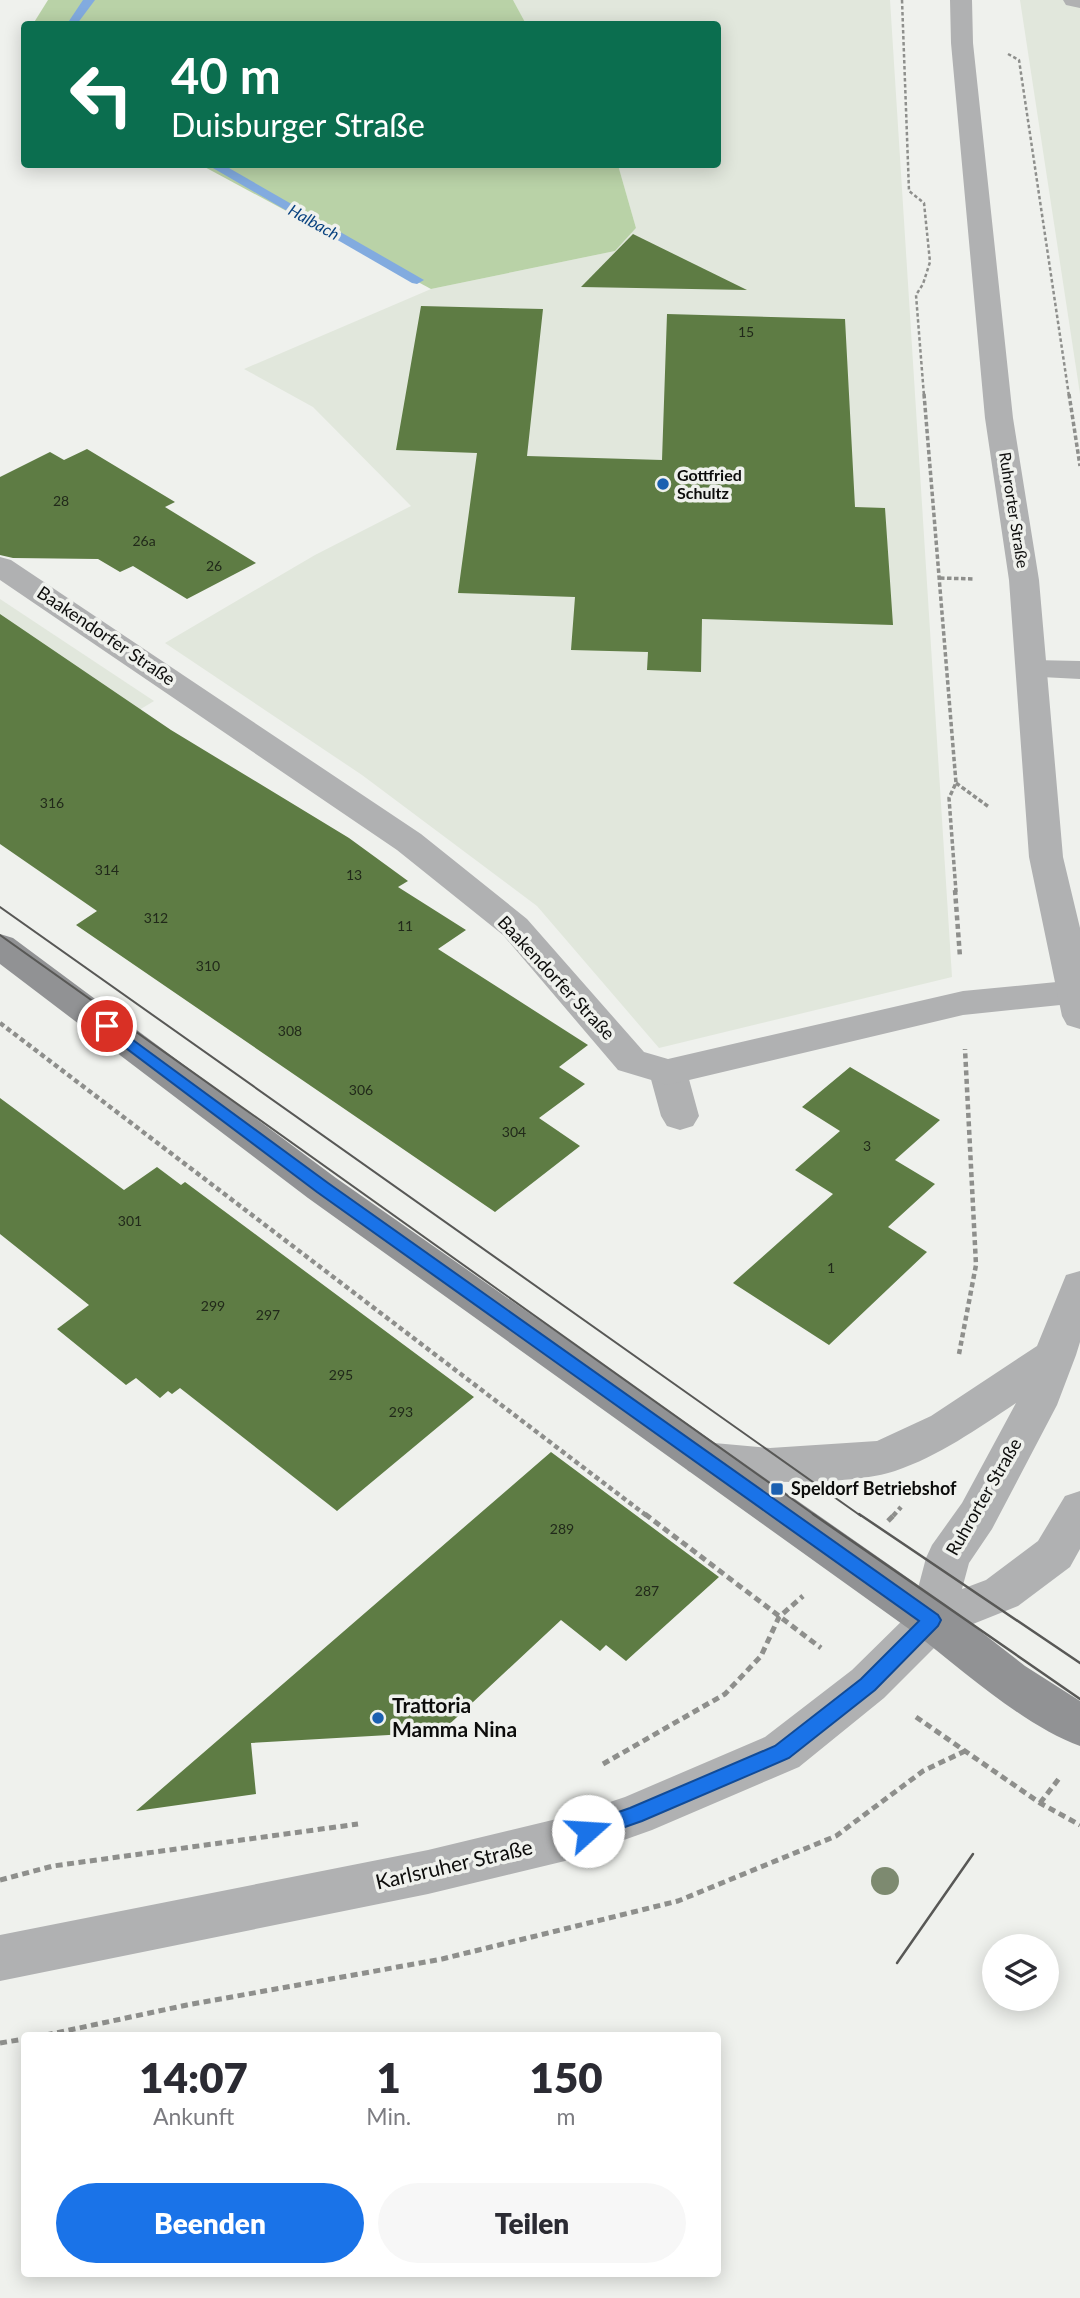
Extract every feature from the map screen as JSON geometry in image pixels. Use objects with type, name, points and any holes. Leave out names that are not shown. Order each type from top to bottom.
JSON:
[{"type":"main road","points":[[0,946],[323,1188],[932,1620],[1009,1680],[1080,1726]]},
{"type":"street","name":"Ruhrorter Straße","points":[[961,0],[962,43],[999,418],[1024,580],[1033,669],[1045,857],[1079,1004]]},
{"type":"street","points":[[1074,0],[1080,1]]},
{"type":"street","name":"Baakendorfer Straße","points":[[0,566],[409,842],[515,928],[632,1061],[668,1072]]},
{"type":"street","points":[[1033,669],[1080,670]]},
{"type":"street","points":[[680,1116],[668,1072],[963,1003],[1079,1004]]},
{"type":"street","name":"Ruhrorter Straße","points":[[932,1620],[948,1558],[976,1516],[1036,1405],[1080,1286]]},
{"type":"street","points":[[703,1460],[770,1465],[883,1458],[946,1429],[1055,1355]]},
{"type":"street","points":[[932,1620],[1002,1593],[1054,1555],[1080,1509]]},
{"type":"street","name":"Karlsruher Straße","points":[[0,1958],[428,1872],[565,1839],[635,1815],[782,1752],[868,1684],[932,1620]]},
{"type":"path","points":[[902,0],[909,191],[923,203],[932,264],[926,281],[916,295],[956,783],[949,798],[963,1003],[976,1265],[964,1343],[955,1364]]},
{"type":"path","points":[[1007,53],[1019,60],[1080,466]]},
{"type":"path","points":[[0,1023],[868,1684],[1040,1802],[1080,1825]]},
{"type":"path","points":[[597,1768],[725,1694],[761,1656],[779,1617],[846,1559],[907,1500]]},
{"type":"path","points":[[60,2032],[187,2005],[442,1959],[678,1901],[836,1836],[923,1771],[965,1751]]},
{"type":"path","points":[[0,1880],[53,1866],[372,1822]]},
{"type":"path","points":[[0,2043],[21,2040]]},
{"type":"shaded area","points":[[513,0],[890,0],[952,977],[659,1048],[537,906],[362,775],[165,643],[315,555],[411,506],[313,407],[244,369],[431,289],[615,251],[636,228],[619,168],[721,168],[721,21],[524,21]]},
{"type":"shaded area","points":[[1020,0],[1080,0],[1080,394]]},
{"type":"shaded area","points":[[0,599],[154,701],[0,794]]},
{"type":"green space","points":[[48,0],[513,0],[524,21],[35,21]]},
{"type":"green space","points":[[207,168],[619,168],[636,228],[615,251],[431,289]]},
{"type":"building","points":[[633,234],[747,290],[581,287]]},
{"type":"building","name":"Gottfried Schultz","points":[[421,306],[543,309],[527,456],[662,460],[667,314],[845,319],[855,507],[885,508],[893,625],[702,619],[701,672],[647,670],[648,652],[571,650],[575,597],[458,593],[477,453],[396,450]]},
{"type":"building","points":[[87,449],[175,502],[165,507],[256,563],[187,599],[133,566],[120,572],[98,559],[13,558],[0,555],[0,477],[50,452],[64,460]]},
{"type":"building","points":[[0,614],[171,730],[349,838],[408,881],[398,887],[466,930],[438,949],[588,1045],[559,1067],[585,1084],[539,1118],[580,1146],[495,1212],[76,925],[97,911],[0,844]]},
{"type":"building","points":[[850,1067],[940,1120],[895,1160],[935,1184],[888,1227],[927,1252],[829,1345],[733,1283],[833,1194],[795,1170],[840,1131],[802,1107]]},
{"type":"building","points":[[0,1098],[124,1190],[157,1167],[181,1185],[185,1182],[474,1397],[337,1511],[180,1388],[172,1394],[168,1391],[160,1398],[136,1378],[126,1385],[57,1329],[89,1305],[0,1234]]},
{"type":"building","points":[[551,1452],[719,1577],[626,1661],[606,1645],[600,1651],[561,1620],[441,1732],[251,1743],[256,1794],[136,1811]]},
{"type":"waterway","name":"Halbach","points":[[74,21],[89,0]]},
{"type":"waterway","name":"Halbach","points":[[219,168],[417,280]]},
{"type":"tram line","points":[[0,907],[861,1516]]},
{"type":"tram line","points":[[0,935],[816,1516]]},
{"type":"tram line","points":[[813,1514],[1080,1699]]},
{"type":"tram line","points":[[859,1514],[1080,1663]]},
{"type":"tram line","points":[[897,1963],[973,1854]]},
{"type":"place","name":"Gottfried Schultz","points":[[663,484]]},
{"type":"place","name":"Speldorf Betriebshof","points":[[777,1489]]},
{"type":"place","name":"Trattoria Mamma Nina","points":[[378,1718]]},
{"type":"route","points":[[107,1026],[323,1188],[932,1620],[868,1684],[782,1752],[635,1815],[588,1831]]}]
